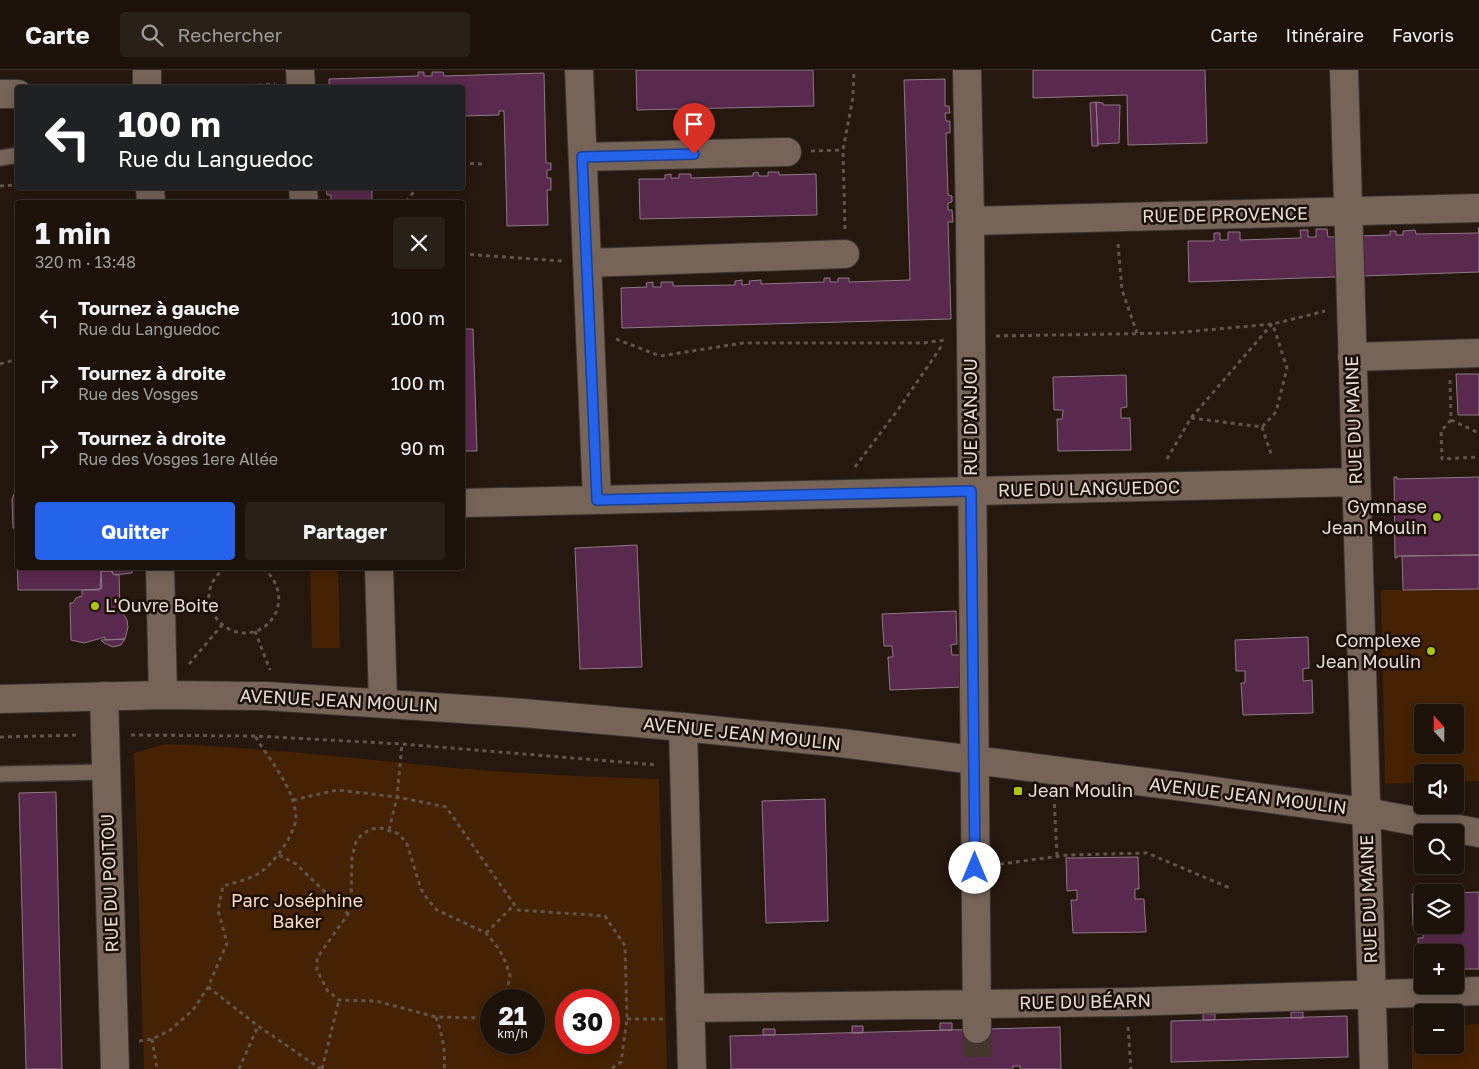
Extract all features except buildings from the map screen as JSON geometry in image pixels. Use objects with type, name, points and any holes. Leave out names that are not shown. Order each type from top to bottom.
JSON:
[{"type":"street","points":[[147,70],[148,85]]},
{"type":"street","points":[[579,70],[597,500]]},
{"type":"street","name":"RUE D'ANJOU","points":[[967,70],[977,1017]]},
{"type":"street","name":"RUE DU MAINE","points":[[1344,70],[1374,1069]]},
{"type":"street","points":[[0,94],[15,94]]},
{"type":"street","points":[[582,157],[787,152]]},
{"type":"street","name":"RUE DE PROVENCE","points":[[970,221],[1479,208]]},
{"type":"street","points":[[587,263],[845,254]]},
{"type":"street","points":[[1352,357],[1479,354]]},
{"type":"street","name":"RUE DU LANGUEDOC","points":[[465,503],[1356,482]]},
{"type":"street","points":[[160,570],[163,695]]},
{"type":"street","points":[[379,570],[383,702]]},
{"type":"street","name":"AVENUE JEAN MOULIN","points":[[0,699],[163,695],[280,696],[383,702],[683,727],[841,743],[1366,812],[1479,833]]},
{"type":"street","name":"RUE DU POITOU","points":[[104,696],[115,1057]]},
{"type":"street","points":[[683,727],[692,1069]]},
{"type":"street","name":"RUE DU BÉARN","points":[[690,1013],[977,1017],[1126,1002],[1479,991]]},
{"type":"lane","points":[[0,158],[15,156]]},
{"type":"lane","points":[[0,774],[106,772]]},
{"type":"path","points":[[845,254],[843,150],[853,97],[854,70]]},
{"type":"path","points":[[238,85],[300,80]]},
{"type":"path","points":[[465,163],[483,164]]},
{"type":"path","points":[[0,186],[15,185]]},
{"type":"path","points":[[407,200],[415,190]]},
{"type":"path","points":[[1117,218],[1122,290],[1137,333]]},
{"type":"path","points":[[465,254],[587,263]]},
{"type":"path","points":[[970,336],[1173,333],[1273,324],[1351,304]]},
{"type":"path","points":[[1151,487],[1191,418],[1273,324]]},
{"type":"path","points":[[1191,418],[1262,427],[1276,412],[1287,368],[1273,324]]},
{"type":"path","points":[[590,328],[660,356],[743,343],[923,343],[947,340],[900,407],[833,494]]},
{"type":"path","points":[[1450,354],[1451,420],[1441,431],[1442,459],[1479,457]]},
{"type":"path","points":[[0,364],[15,360]]},
{"type":"path","points":[[1451,420],[1479,433]]},
{"type":"path","points":[[223,570],[212,582],[209,593],[210,605],[214,616],[222,625],[238,632],[255,631],[265,626],[273,617],[278,607],[280,595],[277,584],[271,574],[266,570]]},
{"type":"path","points":[[163,695],[222,625]]},
{"type":"path","points":[[255,631],[280,696]]},
{"type":"path","points":[[0,736],[106,734],[254,736],[402,744],[684,767]]},
{"type":"path","points":[[115,1057],[170,1031],[193,1010],[208,987],[227,943],[218,910],[223,886],[262,872],[279,855],[290,835],[296,819],[292,800],[284,781],[254,736]]},
{"type":"path","points":[[389,830],[397,797],[402,744]]},
{"type":"path","points":[[1053,771],[1057,856]]},
{"type":"path","points":[[292,800],[337,790],[397,797],[446,807],[518,910],[605,916],[625,946],[627,1019],[621,1062],[611,1069]]},
{"type":"path","points":[[480,1018],[436,1017],[376,1001],[339,1000],[327,990],[317,970],[318,958],[348,914],[351,900],[352,857],[356,842],[362,834],[372,829],[381,828],[399,834],[407,844],[421,889],[428,900],[437,910],[486,933],[499,949],[510,976],[508,989]]},
{"type":"path","points":[[975,868],[1057,856],[1147,854],[1230,888]]},
{"type":"path","points":[[279,855],[296,864],[348,914]]},
{"type":"path","points":[[486,933],[514,905]]},
{"type":"path","points":[[208,987],[258,1026],[322,1069],[339,1000]]},
{"type":"path","points":[[1126,1002],[1131,1069]]},
{"type":"path","points":[[627,1019],[690,1013]]},
{"type":"path","points":[[436,1017],[443,1041],[445,1054],[444,1069]]},
{"type":"path","points":[[238,1069],[258,1026]]},
{"type":"path","points":[[152,1039],[156,1069]]},
{"type":"green space","name":"Complexe Jean Moulin","points":[[1394,477],[1397,477],[1397,479],[1479,477],[1479,781],[1464,781],[1464,764],[1414,764],[1414,782],[1385,784],[1381,590],[1403,590],[1402,557],[1395,558]]},
{"type":"green space","points":[[310,570],[338,570],[340,648],[312,648]]},
{"type":"green space","name":"Parc Joséphine Baker","points":[[165,744],[274,751],[480,770],[659,779],[667,1069],[144,1069],[134,753]]},
{"type":"green space","points":[[1479,1024],[1479,1069],[1412,1069],[1411,1026],[1414,1026],[1414,1054],[1464,1054],[1464,1025]]},
{"type":"tunnel","points":[[977,1029],[978,1069]]},
{"type":"place","name":"Gymnase Jean Moulin","points":[[1437,517]]},
{"type":"place","name":"L'Ouvre Boite","points":[[95,606]]},
{"type":"place","name":"Complexe Jean Moulin","points":[[1431,651]]},
{"type":"place","name":"Jean Moulin","points":[[1018,791]]},
{"type":"route","points":[[694,154],[582,157],[597,500],[971,491],[975,868]]}]
